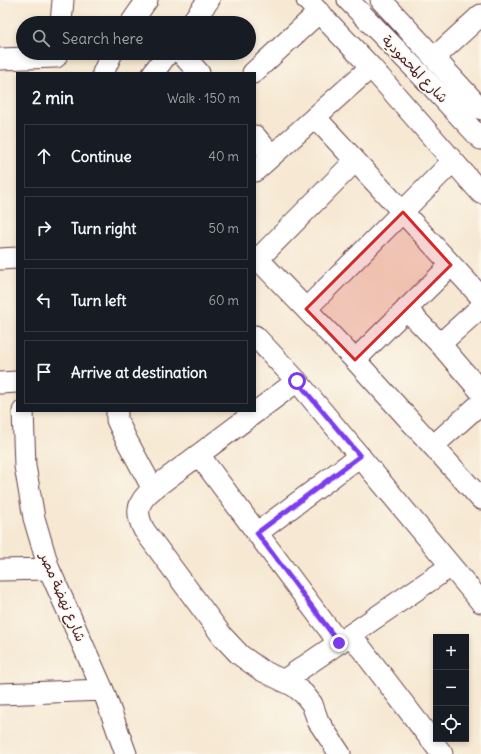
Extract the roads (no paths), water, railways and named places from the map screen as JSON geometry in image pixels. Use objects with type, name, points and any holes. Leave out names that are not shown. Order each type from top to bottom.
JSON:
[{"type":"street","points":[[61,16],[63,0]]},
{"type":"street","points":[[136,16],[147,0]]},
{"type":"street","points":[[196,16],[209,0]]},
{"type":"street","name":"شارع المحمودية","points":[[348,0],[423,77],[477,127]]},
{"type":"street","name":"شارع المحمودية","points":[[381,0],[481,109]]},
{"type":"street","points":[[254,72],[313,6],[371,67],[481,193]]},
{"type":"street","points":[[434,58],[481,15]]},
{"type":"street","points":[[0,59],[16,60]]},
{"type":"street","points":[[28,60],[56,61]]},
{"type":"street","points":[[103,72],[109,60]]},
{"type":"street","points":[[154,72],[163,60]]},
{"type":"street","points":[[187,60],[198,72]]},
{"type":"street","points":[[256,170],[371,67]]},
{"type":"street","points":[[315,117],[481,297]]},
{"type":"street","points":[[256,137],[272,156]]},
{"type":"street","points":[[355,161],[257,257],[355,360],[481,499]]},
{"type":"street","points":[[306,309],[453,161]]},
{"type":"street","points":[[0,259],[16,258]]},
{"type":"street","points":[[355,360],[451,265]]},
{"type":"street","points":[[440,344],[481,307]]},
{"type":"street","points":[[406,309],[440,344],[481,392]]},
{"type":"street","points":[[256,337],[297,381],[481,602]]},
{"type":"street","points":[[256,410],[297,381]]},
{"type":"street","points":[[0,383],[16,382]]},
{"type":"street","points":[[433,446],[481,403]]},
{"type":"street","name":"شارع نهضة مصر","points":[[22,412],[25,466],[34,518],[49,569],[103,690],[126,754]]},
{"type":"street","points":[[117,412],[117,420],[153,489]]},
{"type":"street","points":[[252,413],[146,494],[139,508],[139,520],[144,530],[223,637],[240,655],[261,670],[294,686],[304,694],[312,704],[318,721],[340,754]]},
{"type":"street","points":[[199,455],[257,533],[442,754]]},
{"type":"street","points":[[257,533],[360,456]]},
{"type":"street","points":[[283,681],[451,566]]},
{"type":"street","points":[[0,570],[49,569]]},
{"type":"street","points":[[0,694],[103,690]]}]
